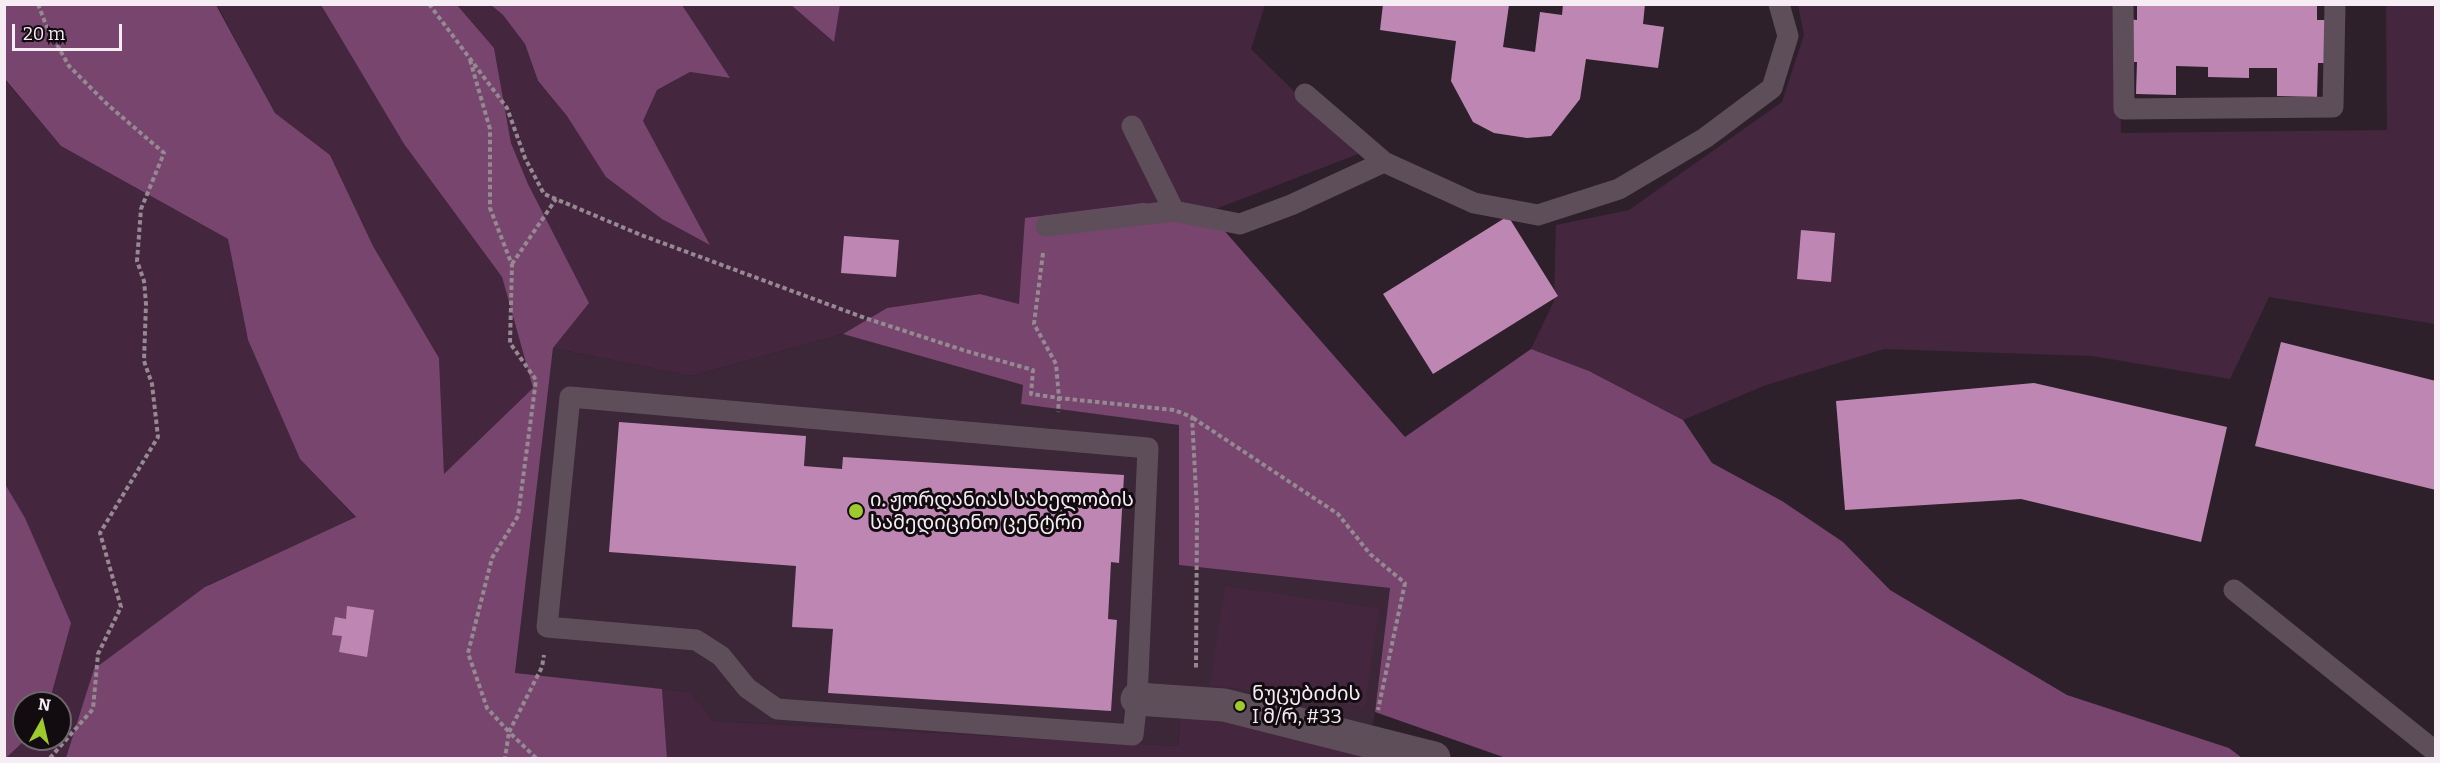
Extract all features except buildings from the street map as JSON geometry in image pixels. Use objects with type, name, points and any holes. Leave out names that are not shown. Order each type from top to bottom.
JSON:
[{"type":"street","points":[[1137,699],[1224,705],[1434,759]]},
{"type":"lane","points":[[1305,94],[1384,162],[1474,203],[1538,215],[1619,189],[1705,138],[1772,88],[1788,36],[1779,4]]},
{"type":"lane","points":[[2123,4],[2124,109],[2333,107],[2335,4]]},
{"type":"lane","points":[[1132,126],[1174,212]]},
{"type":"lane","points":[[1046,226],[1174,212],[1240,224],[1291,205],[1384,162]]},
{"type":"lane","points":[[570,397],[1148,448],[1137,699],[1133,735],[777,709],[747,688],[721,656],[696,640],[547,627],[570,397]]},
{"type":"lane","points":[[2234,590],[2436,752]]},
{"type":"path","points":[[38,4],[46,25],[69,66],[164,153],[141,209],[137,261],[144,281],[146,304],[144,361],[152,384],[158,437],[100,532],[122,607],[98,654],[93,710],[50,759]]},
{"type":"path","points":[[429,4],[507,108],[525,158],[544,194],[641,235],[808,298],[966,351],[1034,370],[1031,394],[1059,398]]},
{"type":"path","points":[[469,57],[490,129],[490,208],[512,265],[510,343],[536,380],[518,516],[492,558],[468,653],[487,708],[536,759]]},
{"type":"path","points":[[512,265],[556,199]]},
{"type":"path","points":[[1034,324],[1046,226]]},
{"type":"path","points":[[1192,417],[1338,514],[1370,554],[1405,583],[1377,714]]},
{"type":"path","points":[[505,759],[509,732],[542,667]]},
{"type":"shaded area","points":[[4,5],[216,5],[275,113],[330,155],[373,246],[439,358],[444,474],[533,388],[502,277],[404,144],[321,5],[457,5],[494,48],[511,143],[528,184],[589,303],[553,348],[515,673],[662,689],[667,758],[66,758],[68,751],[72,751],[72,739],[94,669],[205,587],[356,517],[300,459],[248,340],[228,239],[61,146],[5,79]]},
{"type":"shaded area","points":[[217,5],[321,5],[404,144],[502,277],[533,388],[444,475],[439,358],[373,246],[330,155],[275,113]]},
{"type":"shaded area","points":[[457,5],[491,5],[503,15],[525,44],[538,82],[567,116],[709,244],[643,121],[657,90],[690,72],[729,78],[682,5],[791,5],[834,41],[840,5],[1265,5],[1251,49],[1358,154],[1208,212],[1019,304],[980,294],[887,308],[843,334],[691,376],[553,348],[588,303],[528,184],[511,143],[494,48]]},
{"type":"shaded area","points":[[491,5],[682,5],[730,78],[690,72],[657,90],[643,121],[710,245],[662,219],[606,177],[567,116],[538,81],[525,44],[503,15]]},
{"type":"shaded area","points":[[791,5],[840,5],[834,42]]},
{"type":"shaded area","points":[[1798,5],[2119,5],[2121,133],[2387,130],[2386,5],[2435,5],[2435,324],[2269,297],[2230,379],[2092,356],[1884,349],[1766,385],[1683,420],[1589,371],[1531,349],[1554,301],[1556,225],[1629,210],[1782,102],[1804,35]]},
{"type":"shaded area","points":[[4,79],[61,146],[228,239],[248,340],[300,459],[356,518],[208,585],[389,758],[5,758]]},
{"type":"shaded area","points":[[1143,203],[1208,212],[1405,437],[1531,349],[1589,371],[1683,420],[1712,463],[1782,501],[1843,542],[1890,590],[2067,695],[2229,748],[2242,758],[1506,758],[1375,712],[1390,588],[1179,565],[1179,425],[1021,404],[1023,385],[843,334],[887,308],[980,294],[1019,304],[1025,218]]},
{"type":"shaded area","name":"ი. ჟორდანიას სახელობის სამედიცინო ცენტრი","points":[[843,334],[1023,385],[1021,404],[1179,424],[1179,565],[1390,588],[1375,712],[1367,751],[1181,713],[1178,746],[712,721],[690,692],[515,674],[553,348],[691,376]]},
{"type":"shaded area","points":[[5,484],[25,518],[71,623],[52,691],[12,691],[13,751],[6,758]]},
{"type":"shaded area","points":[[1225,586],[1379,608],[1365,707],[1210,685]]},
{"type":"shaded area","points":[[662,689],[690,692],[713,721],[1178,746],[1181,712],[1390,758],[667,758]]},
{"type":"place","name":"ი. ჟორდანიას სახელობის სამედიცინო ცენტრი","points":[[856,511]]},
{"type":"place","name":"ნუცუბიძის I მ/რ, #33","points":[[1240,706]]}]
